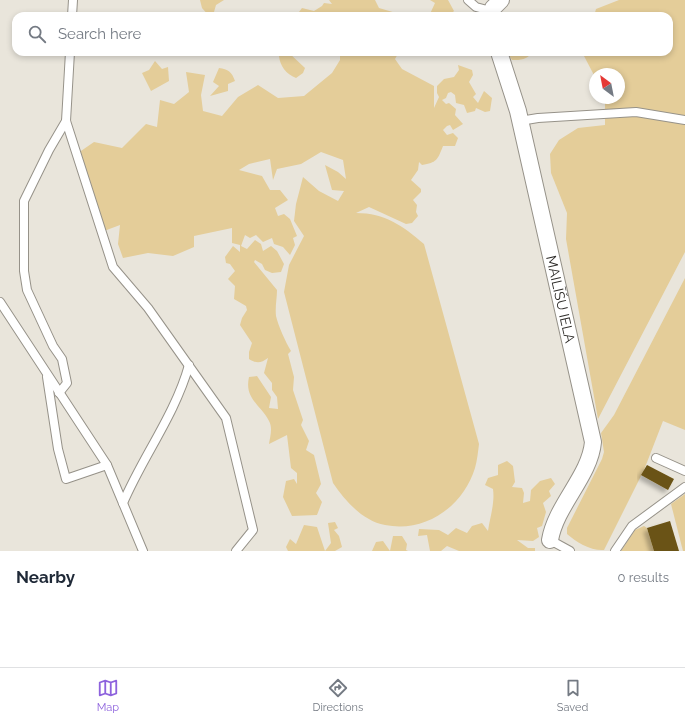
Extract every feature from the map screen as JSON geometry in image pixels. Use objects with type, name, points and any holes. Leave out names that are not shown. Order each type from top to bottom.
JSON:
[{"type":"street","name":"MAILĪŠU IELA","points":[[500,56],[520,121],[593,442],[590,458],[554,524],[550,540]]},
{"type":"lane","points":[[72,12],[73,0]]},
{"type":"lane","points":[[468,0],[476,6],[494,9]]},
{"type":"lane","points":[[70,56],[66,121],[113,267],[148,308],[226,418],[253,530],[236,551]]},
{"type":"lane","points":[[520,121],[538,118],[636,112],[685,120]]},
{"type":"lane","points":[[59,393],[67,383],[62,359],[53,346],[27,290],[24,271],[24,201],[48,150],[66,121]]},
{"type":"lane","points":[[0,302],[107,465],[143,551]]},
{"type":"lane","points":[[123,503],[134,476],[165,425],[183,386],[188,365]]},
{"type":"lane","points":[[47,374],[58,449],[66,479],[107,465]]},
{"type":"lane","points":[[656,458],[685,470]]},
{"type":"lane","points":[[615,551],[632,526],[685,487]]},
{"type":"lane","points":[[550,540],[570,551]]},
{"type":"shaded area","points":[[200,0],[224,0],[216,5],[214,12],[206,12],[202,8]]},
{"type":"shaded area","points":[[329,0],[375,0],[379,8],[393,12],[299,12],[302,8],[314,11],[324,3],[332,4]]},
{"type":"shaded area","points":[[430,0],[448,0],[454,11],[431,12],[435,3]]},
{"type":"shaded area","points":[[619,0],[685,0],[685,252],[598,419],[566,239],[567,213],[551,173],[550,154],[559,140],[578,128],[605,125],[605,104],[625,104],[625,68],[590,68],[584,56],[673,56],[673,12],[595,12],[596,9]]},
{"type":"shaded area","points":[[279,56],[292,56],[305,68],[303,73],[296,78],[286,72],[282,66]]},
{"type":"shaded area","points":[[340,56],[397,56],[395,59],[402,69],[434,86],[434,108],[439,97],[437,93],[437,86],[444,79],[454,77],[459,70],[458,65],[472,70],[473,75],[469,82],[476,94],[473,97],[478,103],[484,91],[492,98],[490,111],[485,112],[476,108],[475,111],[467,113],[464,105],[456,103],[455,95],[451,92],[448,93],[446,98],[442,100],[446,104],[449,103],[456,109],[455,115],[463,124],[453,130],[450,125],[443,130],[447,135],[453,133],[458,138],[455,146],[443,146],[438,158],[434,162],[422,165],[419,162],[418,170],[411,180],[421,189],[421,192],[413,200],[417,205],[416,212],[418,216],[412,223],[406,224],[369,207],[356,213],[376,215],[385,218],[401,226],[424,244],[479,444],[475,468],[462,494],[452,505],[440,514],[428,521],[414,525],[385,525],[369,519],[362,515],[343,497],[333,483],[284,292],[289,265],[304,236],[294,221],[296,204],[303,177],[319,191],[338,201],[344,191],[332,190],[325,165],[338,172],[346,179],[343,160],[321,152],[301,164],[277,169],[273,180],[270,159],[249,164],[239,170],[262,176],[270,190],[280,190],[288,200],[275,208],[278,216],[284,214],[290,219],[297,236],[293,238],[295,245],[290,255],[283,247],[274,244],[272,238],[263,242],[256,235],[250,238],[245,235],[241,246],[247,249],[255,240],[261,244],[263,251],[271,246],[277,251],[284,264],[281,272],[272,273],[265,270],[262,264],[255,260],[254,262],[277,290],[276,316],[282,334],[291,351],[288,354],[294,377],[293,390],[303,420],[301,425],[309,441],[306,450],[314,455],[321,484],[316,493],[322,502],[317,515],[292,516],[283,497],[286,481],[294,479],[297,484],[297,473],[291,468],[287,435],[269,444],[271,432],[270,424],[266,415],[254,401],[249,391],[249,377],[257,376],[271,397],[269,408],[278,409],[277,397],[272,390],[272,383],[264,373],[268,358],[259,362],[254,362],[249,359],[249,352],[252,343],[240,325],[247,310],[246,306],[234,299],[235,286],[228,279],[235,271],[230,264],[226,263],[225,257],[233,246],[240,252],[240,245],[232,243],[232,228],[194,236],[194,247],[173,256],[148,253],[123,258],[118,244],[120,225],[104,231],[78,153],[94,142],[122,148],[146,124],[157,127],[160,100],[174,104],[189,92],[186,72],[205,75],[201,95],[203,111],[222,116],[238,97],[258,85],[278,98],[304,96],[332,73],[340,60]]},
{"type":"shaded area","points":[[510,56],[529,56],[524,59],[512,60]]},
{"type":"shaded area","points":[[155,61],[162,69],[168,67],[169,81],[151,91],[142,73],[149,70]]},
{"type":"shaded area","points":[[219,68],[225,69],[229,72],[235,81],[228,84],[228,91],[210,96],[219,86],[213,82]]},
{"type":"shaded area","points":[[685,278],[685,430],[663,421],[644,470],[604,550],[594,549],[579,543],[567,534],[567,528],[602,459],[604,452],[601,433],[614,415]]},
{"type":"shaded area","points":[[507,461],[513,466],[515,482],[512,487],[522,488],[524,493],[523,503],[530,501],[531,490],[540,481],[551,478],[555,484],[549,491],[551,496],[543,503],[546,512],[542,526],[537,528],[539,537],[533,541],[517,540],[528,548],[535,548],[535,551],[459,551],[447,546],[441,551],[430,551],[427,535],[418,536],[419,529],[439,530],[448,535],[456,528],[467,533],[472,526],[482,523],[488,531],[493,505],[493,489],[485,485],[488,478],[498,475],[498,465]]},
{"type":"shaded area","points":[[685,494],[685,551],[683,551],[671,504]]},
{"type":"shaded area","points":[[335,522],[338,528],[334,530],[339,536],[342,547],[335,551],[325,551],[331,543],[328,523]]},
{"type":"shaded area","points":[[304,525],[317,527],[325,551],[288,551],[286,547],[290,539],[296,544]]},
{"type":"shaded area","points":[[644,526],[647,528],[654,551],[621,551],[635,530]]},
{"type":"shaded area","points":[[393,536],[402,536],[407,544],[406,550],[408,551],[390,551]]},
{"type":"shaded area","points":[[383,541],[390,551],[372,551],[376,542]]},
{"type":"building","points":[[647,465],[674,479],[668,490],[641,475]]},
{"type":"building","points":[[670,521],[679,551],[654,551],[647,528]]}]
